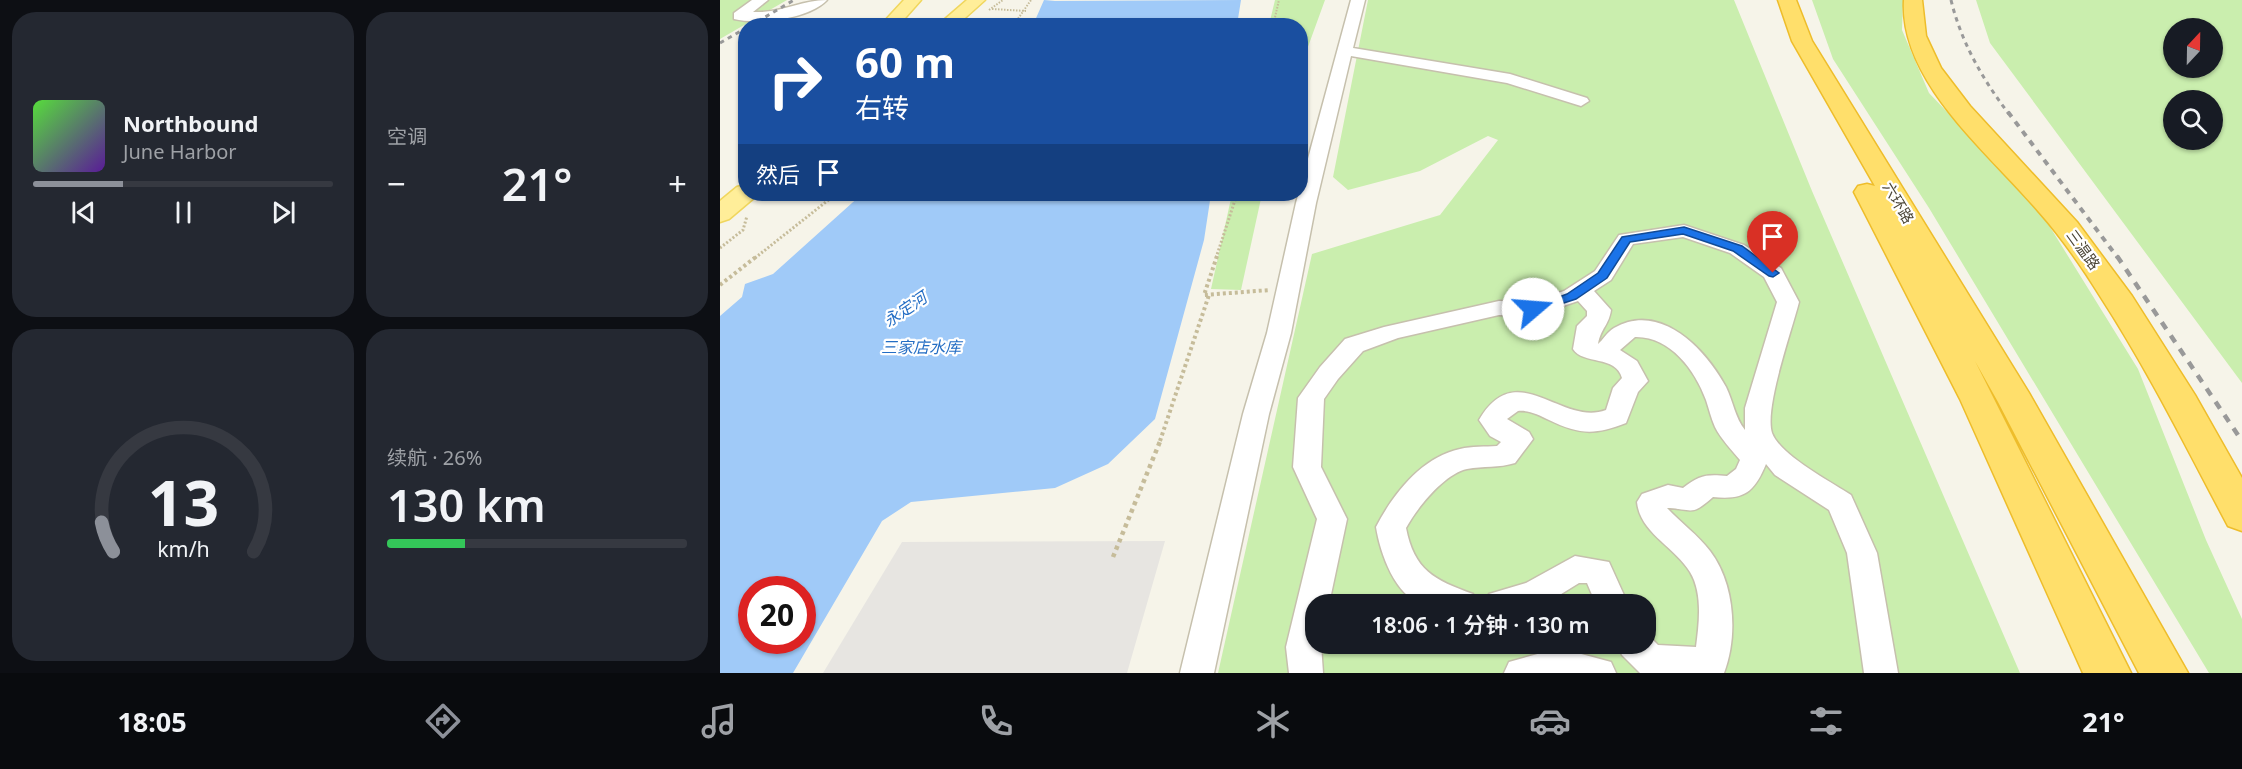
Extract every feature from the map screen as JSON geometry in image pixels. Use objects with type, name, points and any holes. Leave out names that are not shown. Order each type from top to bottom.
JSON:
[{"type":"highway","name":"六环路","points":[[1771,0],[1787,49],[1906,263],[1997,401]]},
{"type":"highway","name":"六环路","points":[[1787,0],[1802,41],[1997,401]]},
{"type":"highway","name":"三温路","points":[[1913,0],[1912,15],[1919,48],[1932,69],[1949,95],[2035,188],[2099,273],[2151,350],[2196,427],[2242,515]]},
{"type":"highway","points":[[1997,401],[2108,673]]},
{"type":"highway","points":[[1997,401],[2164,673]]},
{"type":"main road","points":[[896,18],[913,0]]},
{"type":"main road","points":[[950,1],[981,4]]},
{"type":"main road","points":[[958,18],[981,4]]},
{"type":"main road","points":[[720,214],[747,204]]},
{"type":"street","points":[[761,0],[739,16],[779,17],[800,12],[820,0]]},
{"type":"street","points":[[1308,195],[1358,0]]},
{"type":"street","points":[[1345,51],[1510,79],[1581,101]]},
{"type":"street","points":[[1197,673],[1288,289],[1307,201]]},
{"type":"street","points":[[1306,673],[1303,647],[1332,519],[1307,466],[1311,398],[1329,373],[1354,345],[1392,332],[1499,309],[1533,309],[1572,296],[1603,275],[1626,239],[1684,231],[1737,249],[1773,273],[1788,302],[1758,408],[1759,436],[1785,467],[1841,503],[1862,553],[1881,673]]},
{"type":"street","points":[[1433,594],[1424,588],[1398,558],[1391,527],[1407,500],[1440,470],[1461,459],[1505,456],[1519,439],[1500,429],[1492,420],[1501,407],[1512,401],[1536,403],[1590,424],[1617,416],[1626,388],[1635,381],[1634,374],[1623,361],[1607,353],[1585,349],[1589,326],[1598,319],[1599,310],[1581,290]]},
{"type":"street","points":[[1607,353],[1612,342],[1631,330],[1647,329],[1664,333],[1691,353],[1707,376],[1728,427],[1755,458],[1747,476],[1732,488],[1707,485],[1688,501],[1668,496],[1652,502],[1653,513],[1702,564],[1714,597],[1716,636],[1707,668],[1650,661],[1643,654]]},
{"type":"street","points":[[1535,594],[1575,569],[1598,571],[1608,594]]},
{"type":"street","points":[[1521,673],[1559,664],[1599,673]]},
{"type":"path","points":[[1020,18],[1031,0]]},
{"type":"path","points":[[1275,18],[1279,0]]},
{"type":"path","points":[[981,4],[1026,11]]},
{"type":"path","points":[[720,285],[827,201]]},
{"type":"path","points":[[1235,201],[1204,295],[1288,289]]},
{"type":"path","points":[[720,248],[743,230],[747,204]]},
{"type":"path","points":[[1113,557],[1155,456],[1197,338],[1209,295]]},
{"type":"green space","points":[[720,0],[787,0],[756,18],[738,18],[738,29],[720,39]]},
{"type":"green space","points":[[1275,0],[1325,0],[1308,47],[1308,18],[1271,18]]},
{"type":"green space","points":[[1368,0],[1734,0],[1812,191],[2020,673],[1218,673],[1312,254],[1440,215],[1498,140],[1488,136],[1420,171],[1348,190],[1333,177]]},
{"type":"green space","points":[[1812,0],[1903,0],[1902,30],[1929,93],[2037,206],[2138,369],[2206,540],[2242,619],[2242,673],[2209,673],[1929,208],[1833,59]]},
{"type":"green space","points":[[1976,0],[2242,0],[2242,383],[1990,43]]},
{"type":"green space","points":[[1230,201],[1260,201],[1241,290],[1211,289]]},
{"type":"shaded area","points":[[1165,541],[1127,673],[823,673],[902,542]]},
{"type":"water","points":[[1044,0],[1241,0],[1238,18],[1036,18]]},
{"type":"water","name":"三家店水库","points":[[854,201],[1210,201],[1204,240],[1155,419],[1108,464],[1055,488],[911,502],[882,521],[816,634],[816,576],[738,576],[738,654],[804,654],[793,673],[720,673],[720,316],[742,297],[745,284],[773,274]]},
{"type":"railway","points":[[764,18],[794,0]]},
{"type":"railway","points":[[1951,0],[1955,16],[1974,60],[1990,88],[2009,114]]},
{"type":"railway","points":[[720,43],[738,33]]},
{"type":"railway","points":[[2008,112],[2118,258]]},
{"type":"railway","points":[[2117,256],[2242,441]]},
{"type":"route","points":[[1533,309],[1572,296],[1603,275],[1626,239],[1684,231],[1737,249],[1773,273]]},
{"type":"water label","name":"永定河","points":[[905,309]]}]
